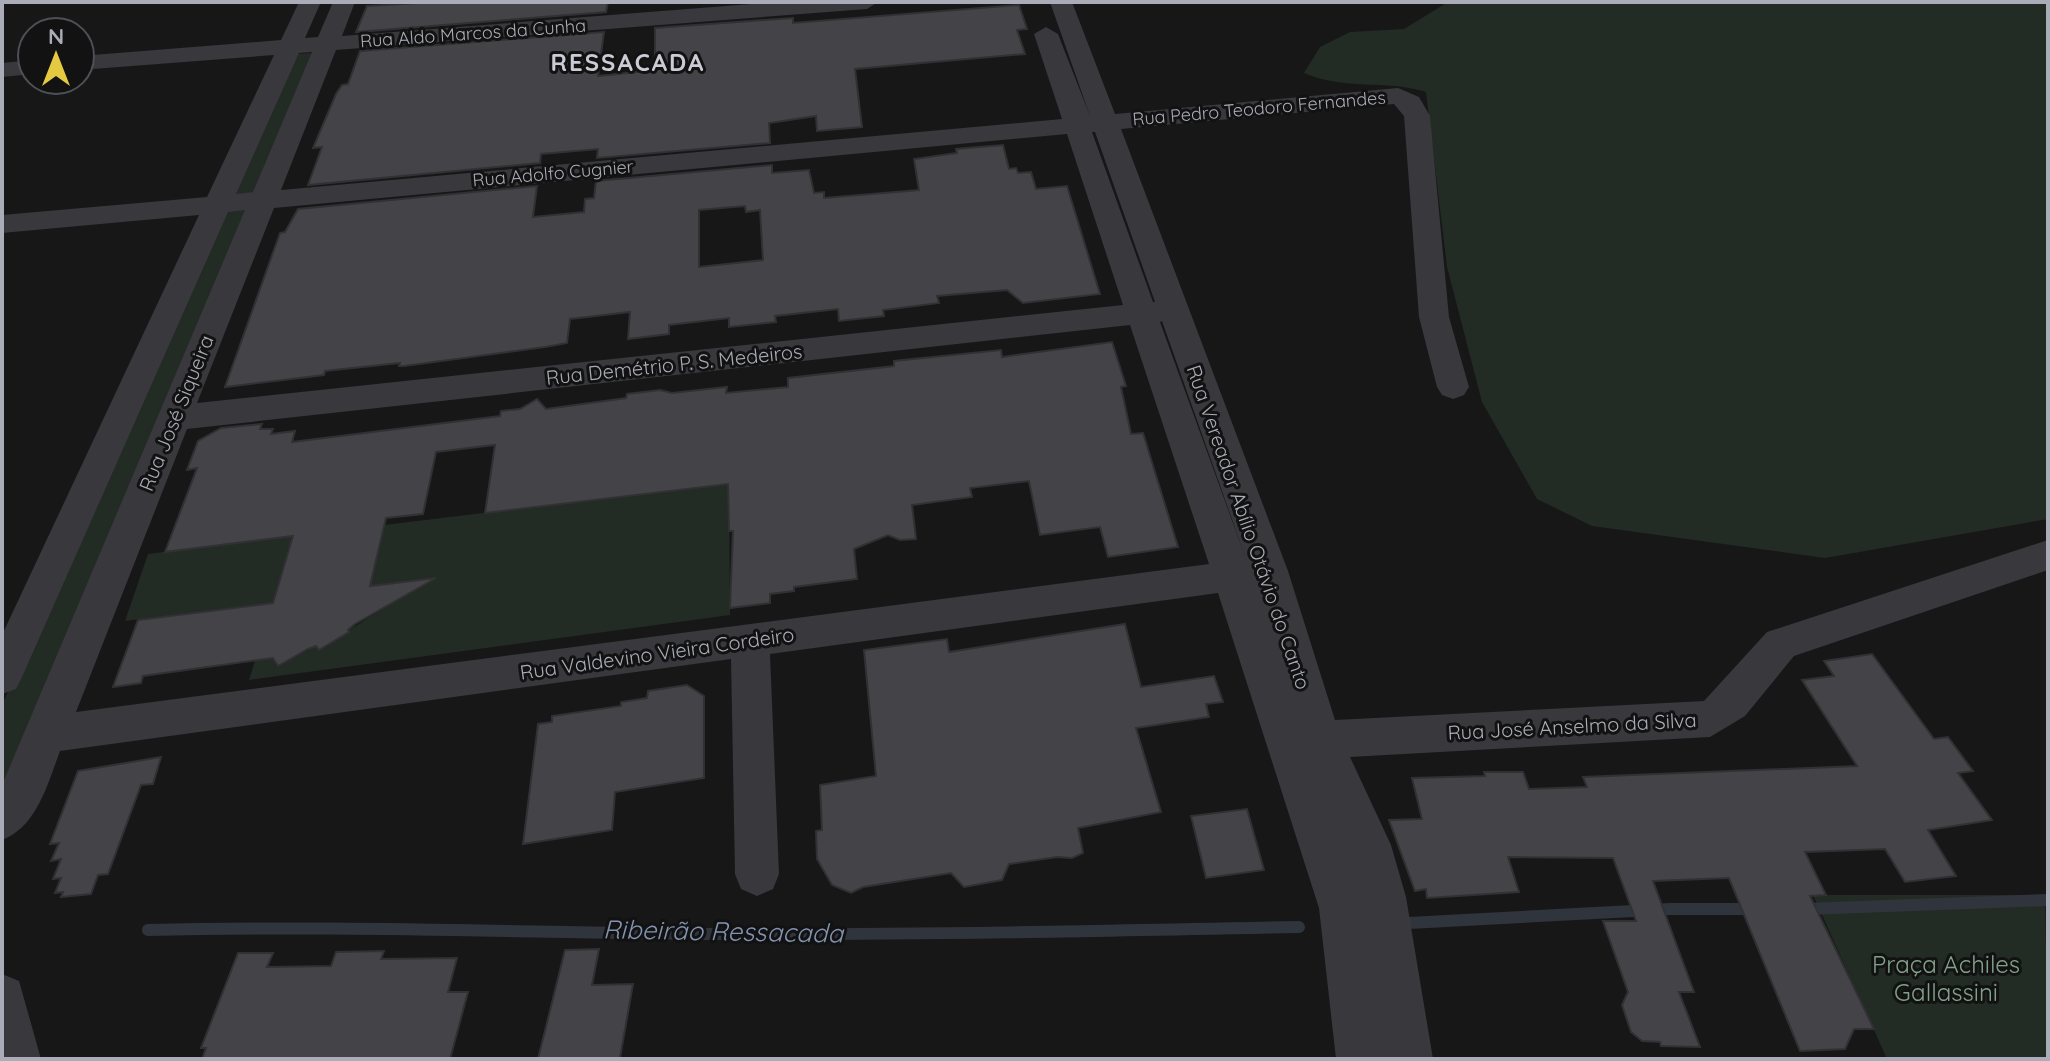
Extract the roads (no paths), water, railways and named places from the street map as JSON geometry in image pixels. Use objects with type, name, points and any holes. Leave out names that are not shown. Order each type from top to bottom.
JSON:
[{"type":"street","points":[[2,677],[310,2]]},
{"type":"street","name":"Rua José Siqueira","points":[[2,820],[23,791],[344,2]]},
{"type":"street","name":"Rua Aldo Marcos da Cunha","points":[[96,62],[867,2]]},
{"type":"street","name":"Rua Vereador Abílio Otávio do Canto","points":[[1036,2],[1091,123],[1250,574],[1304,740],[1342,908],[1361,1059]]},
{"type":"street","name":"Rua Vereador Abílio Otávio do Canto","points":[[1061,2],[1091,123]]},
{"type":"street","name":"Rua Pedro Teodoro Fernandes","points":[[1091,123],[1381,96],[1398,96],[1410,102],[1417,116],[1434,317],[1453,387]]},
{"type":"street","name":"Rua Adolfo Cugnier","points":[[2,224],[1091,123]]},
{"type":"street","name":"Rua Demétrio P. S. Medeiros","points":[[174,418],[1158,311]]},
{"type":"street","name":"Rua José Anselmo da Silva","points":[[1304,740],[1710,719],[1728,709],[1760,663],[1781,644],[2048,555]]},
{"type":"street","name":"Rua Valdevino Vieira Cordeiro","points":[[46,734],[1250,574]]},
{"type":"street","points":[[750,640],[757,874]]},
{"type":"street","name":"Rua Vereador Abílio Otávio do Canto","points":[[1304,740],[1369,845],[1383,897],[1408,1059]]},
{"type":"street","points":[[2,998],[16,1059]]},
{"type":"waterway","points":[[1806,909],[2048,900]]},
{"type":"waterway","points":[[1409,923],[1671,909],[1754,909]]},
{"type":"waterway","name":"Ribeirão Ressacada","points":[[148,930],[790,934],[1299,927]]},
{"type":"district","name":"RESSACADA","points":[[628,62]]},
{"type":"park label","name":"Praça Achiles Gallassini","points":[[1946,978]]}]
